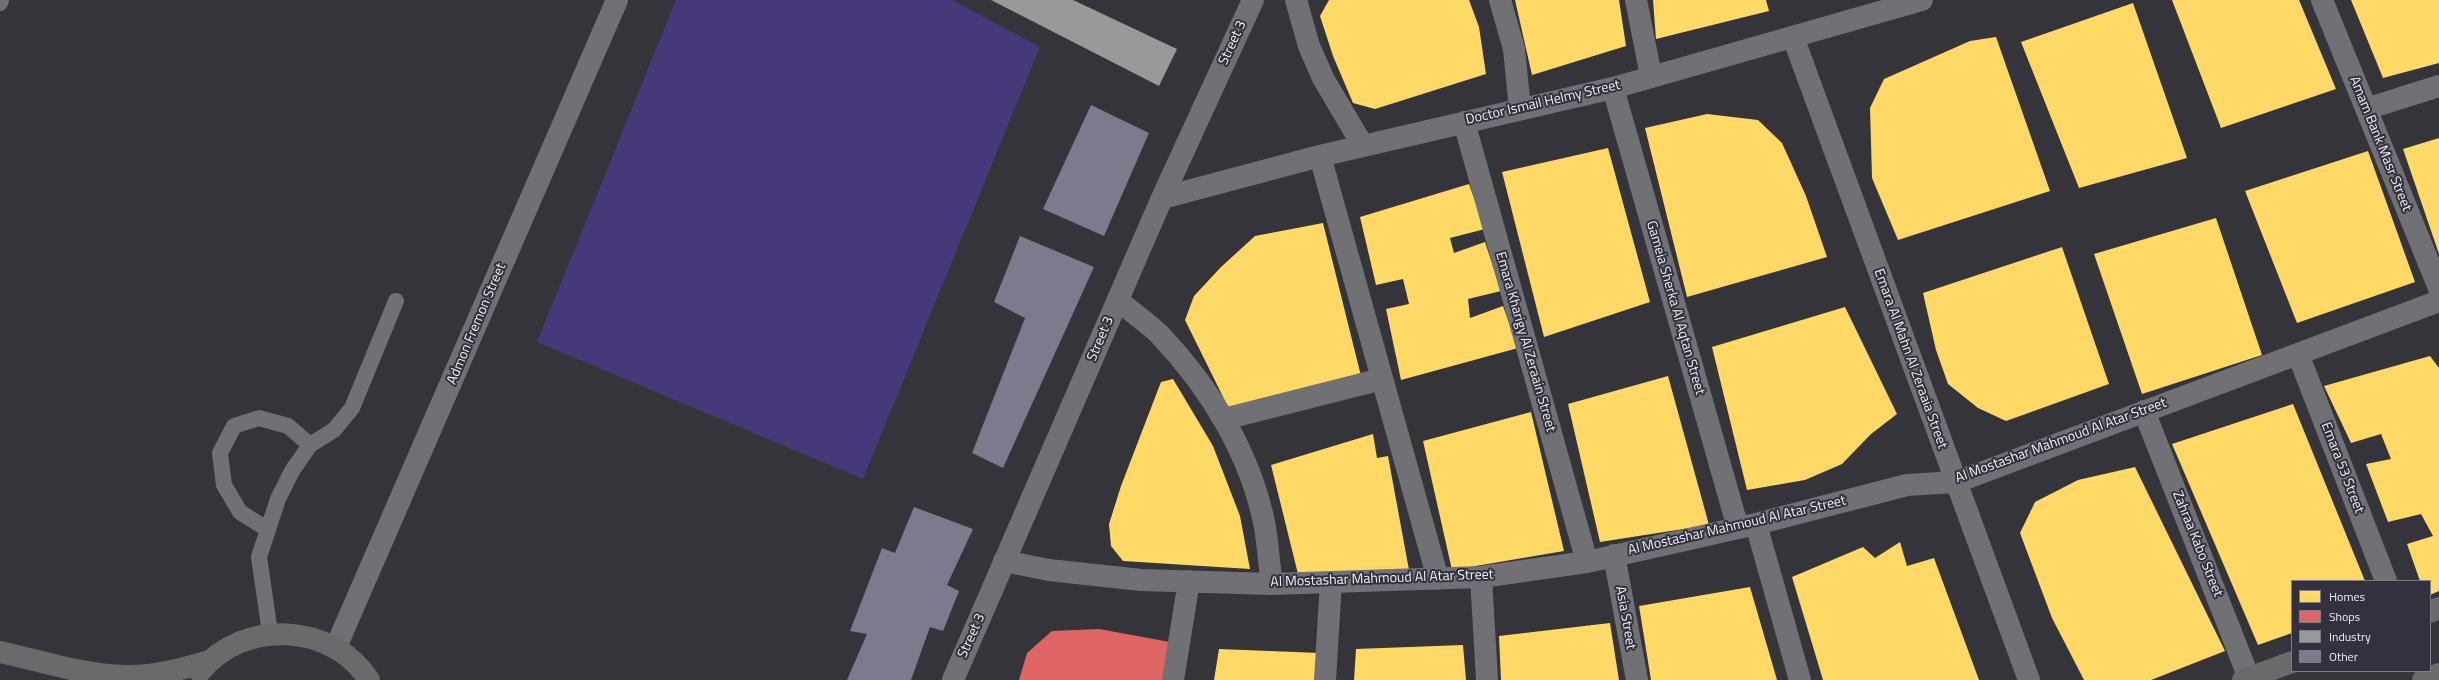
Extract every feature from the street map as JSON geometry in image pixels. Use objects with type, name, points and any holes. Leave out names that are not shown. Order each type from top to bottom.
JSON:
[{"type":"main road","points":[[194,680],[209,661],[237,642],[270,634],[304,635],[336,647],[362,669],[369,680]]},
{"type":"main road","points":[[0,652],[98,674],[126,676],[154,675],[209,661]]},
{"type":"main road","points":[[2246,679],[2291,662]]},
{"type":"main road","points":[[2423,680],[2439,674]]},
{"type":"street","name":"Admon Fremon Street","points":[[336,647],[618,0]]},
{"type":"street","name":"Street 3","points":[[953,680],[1162,198],[1253,0]]},
{"type":"street","points":[[1296,0],[1309,46],[1323,78],[1363,146]]},
{"type":"street","points":[[1500,0],[1514,49],[1520,109]]},
{"type":"street","points":[[1636,0],[1651,76]]},
{"type":"street","name":"Doctor Ismail Helmy Street","points":[[1162,198],[1320,156],[1612,88],[1922,0]]},
{"type":"street","name":"Amam Bank Masr Street","points":[[2322,0],[2439,288]]},
{"type":"street","name":"Emara Al Mahn Al Zeraaia Street","points":[[1793,37],[1954,482],[2029,680]]},
{"type":"street","points":[[2366,109],[2439,86]]},
{"type":"street","name":"Gameia Sherka Al Aqtan Street","points":[[1612,88],[1747,526],[1800,680]]},
{"type":"street","name":"Emara Kharigy Al Zeraain Street","points":[[1464,122],[1587,562]]},
{"type":"street","points":[[1320,156],[1438,579]]},
{"type":"street","points":[[1118,300],[1159,334],[1194,374],[1224,419],[1248,471],[1265,526],[1272,584]]},
{"type":"street","name":"Al Mostashar Mahmoud Al Atar Street","points":[[1004,561],[1049,570],[1096,576],[1272,584],[1481,577],[1587,562],[1747,526],[1907,485],[1954,482],[2439,301]]},
{"type":"street","name":"Emara 53 Street","points":[[2298,354],[2386,580]]},
{"type":"street","points":[[1224,419],[1382,379]]},
{"type":"street","name":"Zahraa Kabo Street","points":[[2144,411],[2246,679]]},
{"type":"street","name":"Asia Street","points":[[1614,555],[1637,680]]},
{"type":"street","points":[[1481,577],[1487,680]]},
{"type":"street","points":[[1173,680],[1189,581]]},
{"type":"street","points":[[1325,680],[1331,582]]},
{"type":"lane","points":[[270,634],[259,557],[278,499],[292,471],[310,446],[334,430],[352,408],[396,301]]},
{"type":"lane","points":[[267,529],[240,512],[224,485],[220,453],[234,426],[259,418],[288,426],[310,446]]},
{"type":"shaded area","points":[[676,0],[952,0],[1040,47],[863,479],[537,342]]},
{"type":"building: Homes","points":[[1329,0],[1469,0],[1479,27],[1486,74],[1375,109],[1353,103],[1333,56],[1320,16]]},
{"type":"building: Homes","points":[[1515,0],[1619,0],[1626,46],[1532,75]]},
{"type":"building: Homes","points":[[1653,0],[1766,0],[1769,11],[1656,39]]},
{"type":"building: Homes","points":[[2172,0],[2299,0],[2336,89],[2221,128]]},
{"type":"building: Homes","points":[[2351,0],[2439,0],[2439,63],[2383,78]]},
{"type":"building: Homes","points":[[2133,3],[2187,158],[2079,188],[2021,42]]},
{"type":"building: Homes","points":[[1996,37],[2050,191],[1898,240],[1872,178],[1870,108],[1884,79],[1970,41]]},
{"type":"building: Homes","points":[[1707,114],[1758,120],[1782,143],[1806,196],[1827,257],[1687,297],[1645,128]]},
{"type":"building: Homes","points":[[2439,138],[2439,254],[2403,149]]},
{"type":"building: Homes","points":[[1608,148],[1650,302],[1544,337],[1502,172]]},
{"type":"building: Homes","points":[[2368,151],[2415,282],[2297,323],[2245,191]]},
{"type":"building: Homes","points":[[1469,184],[1485,229],[1450,238],[1454,253],[1485,242],[1501,291],[1468,299],[1470,318],[1503,306],[1518,348],[1401,380],[1386,309],[1409,304],[1403,279],[1376,285],[1360,217]]},
{"type":"building: Homes","points":[[2216,218],[2262,355],[2142,394],[2094,254]]},
{"type":"building: Homes","points":[[1323,223],[1362,380],[1231,413],[1185,320],[1194,296],[1221,267],[1255,236]]},
{"type":"building: Homes","points":[[2062,247],[2109,384],[2006,421],[1978,408],[1948,384],[1936,350],[1923,293]]},
{"type":"building: Homes","points":[[1845,307],[1897,414],[1871,434],[1842,464],[1805,480],[1747,490],[1712,347]]},
{"type":"building: Homes","points":[[2430,356],[2439,368],[2439,591],[2431,595],[2431,580],[2420,580],[2407,544],[2433,536],[2421,514],[2388,522],[2366,464],[2391,459],[2381,434],[2351,443],[2324,386]]},
{"type":"building: Homes","points":[[1668,376],[1709,525],[1600,542],[1568,404]]},
{"type":"building: Homes","points":[[1173,379],[1213,446],[1240,516],[1250,569],[1123,561],[1111,546],[1109,524],[1121,486],[1161,382]]},
{"type":"building: Homes","points":[[2293,404],[2365,580],[2291,580],[2291,633],[2258,645],[2172,444]]},
{"type":"building: Homes","points":[[1531,412],[1564,551],[1452,570],[1423,441]]},
{"type":"building: Homes","points":[[1373,434],[1377,458],[1388,456],[1409,570],[1299,578],[1271,465]]},
{"type":"building: Homes","points":[[2135,467],[2225,651],[2151,680],[2084,680],[2052,618],[2020,533],[2035,502],[2078,480]]},
{"type":"building: Homes","points":[[1900,542],[1907,566],[1934,558],[1979,680],[1823,680],[1792,577],[1863,547],[1875,558]]},
{"type":"building: Homes","points":[[1750,587],[1777,680],[1651,680],[1639,606]]},
{"type":"building: Homes","points":[[1610,623],[1619,680],[1501,680],[1499,636]]},
{"type":"building: Homes","points":[[1463,645],[1466,680],[1354,680],[1356,649]]},
{"type":"building: Homes","points":[[1219,649],[1320,653],[1317,680],[1214,680]]},
{"type":"building: Shops","points":[[1099,629],[1170,642],[1164,680],[1019,680],[1027,653],[1052,631]]},
{"type":"building: Industry","points":[[991,0],[1073,0],[1177,49],[1159,86]]},
{"type":"building: Other","points":[[1091,105],[1149,133],[1104,236],[1043,209]]},
{"type":"building: Other","points":[[1020,236],[1094,267],[1003,468],[972,453],[1025,318],[994,302]]},
{"type":"building: Other","points":[[914,507],[973,529],[947,585],[959,591],[943,631],[930,627],[911,680],[847,680],[867,634],[850,631],[882,548],[895,553]]}]
